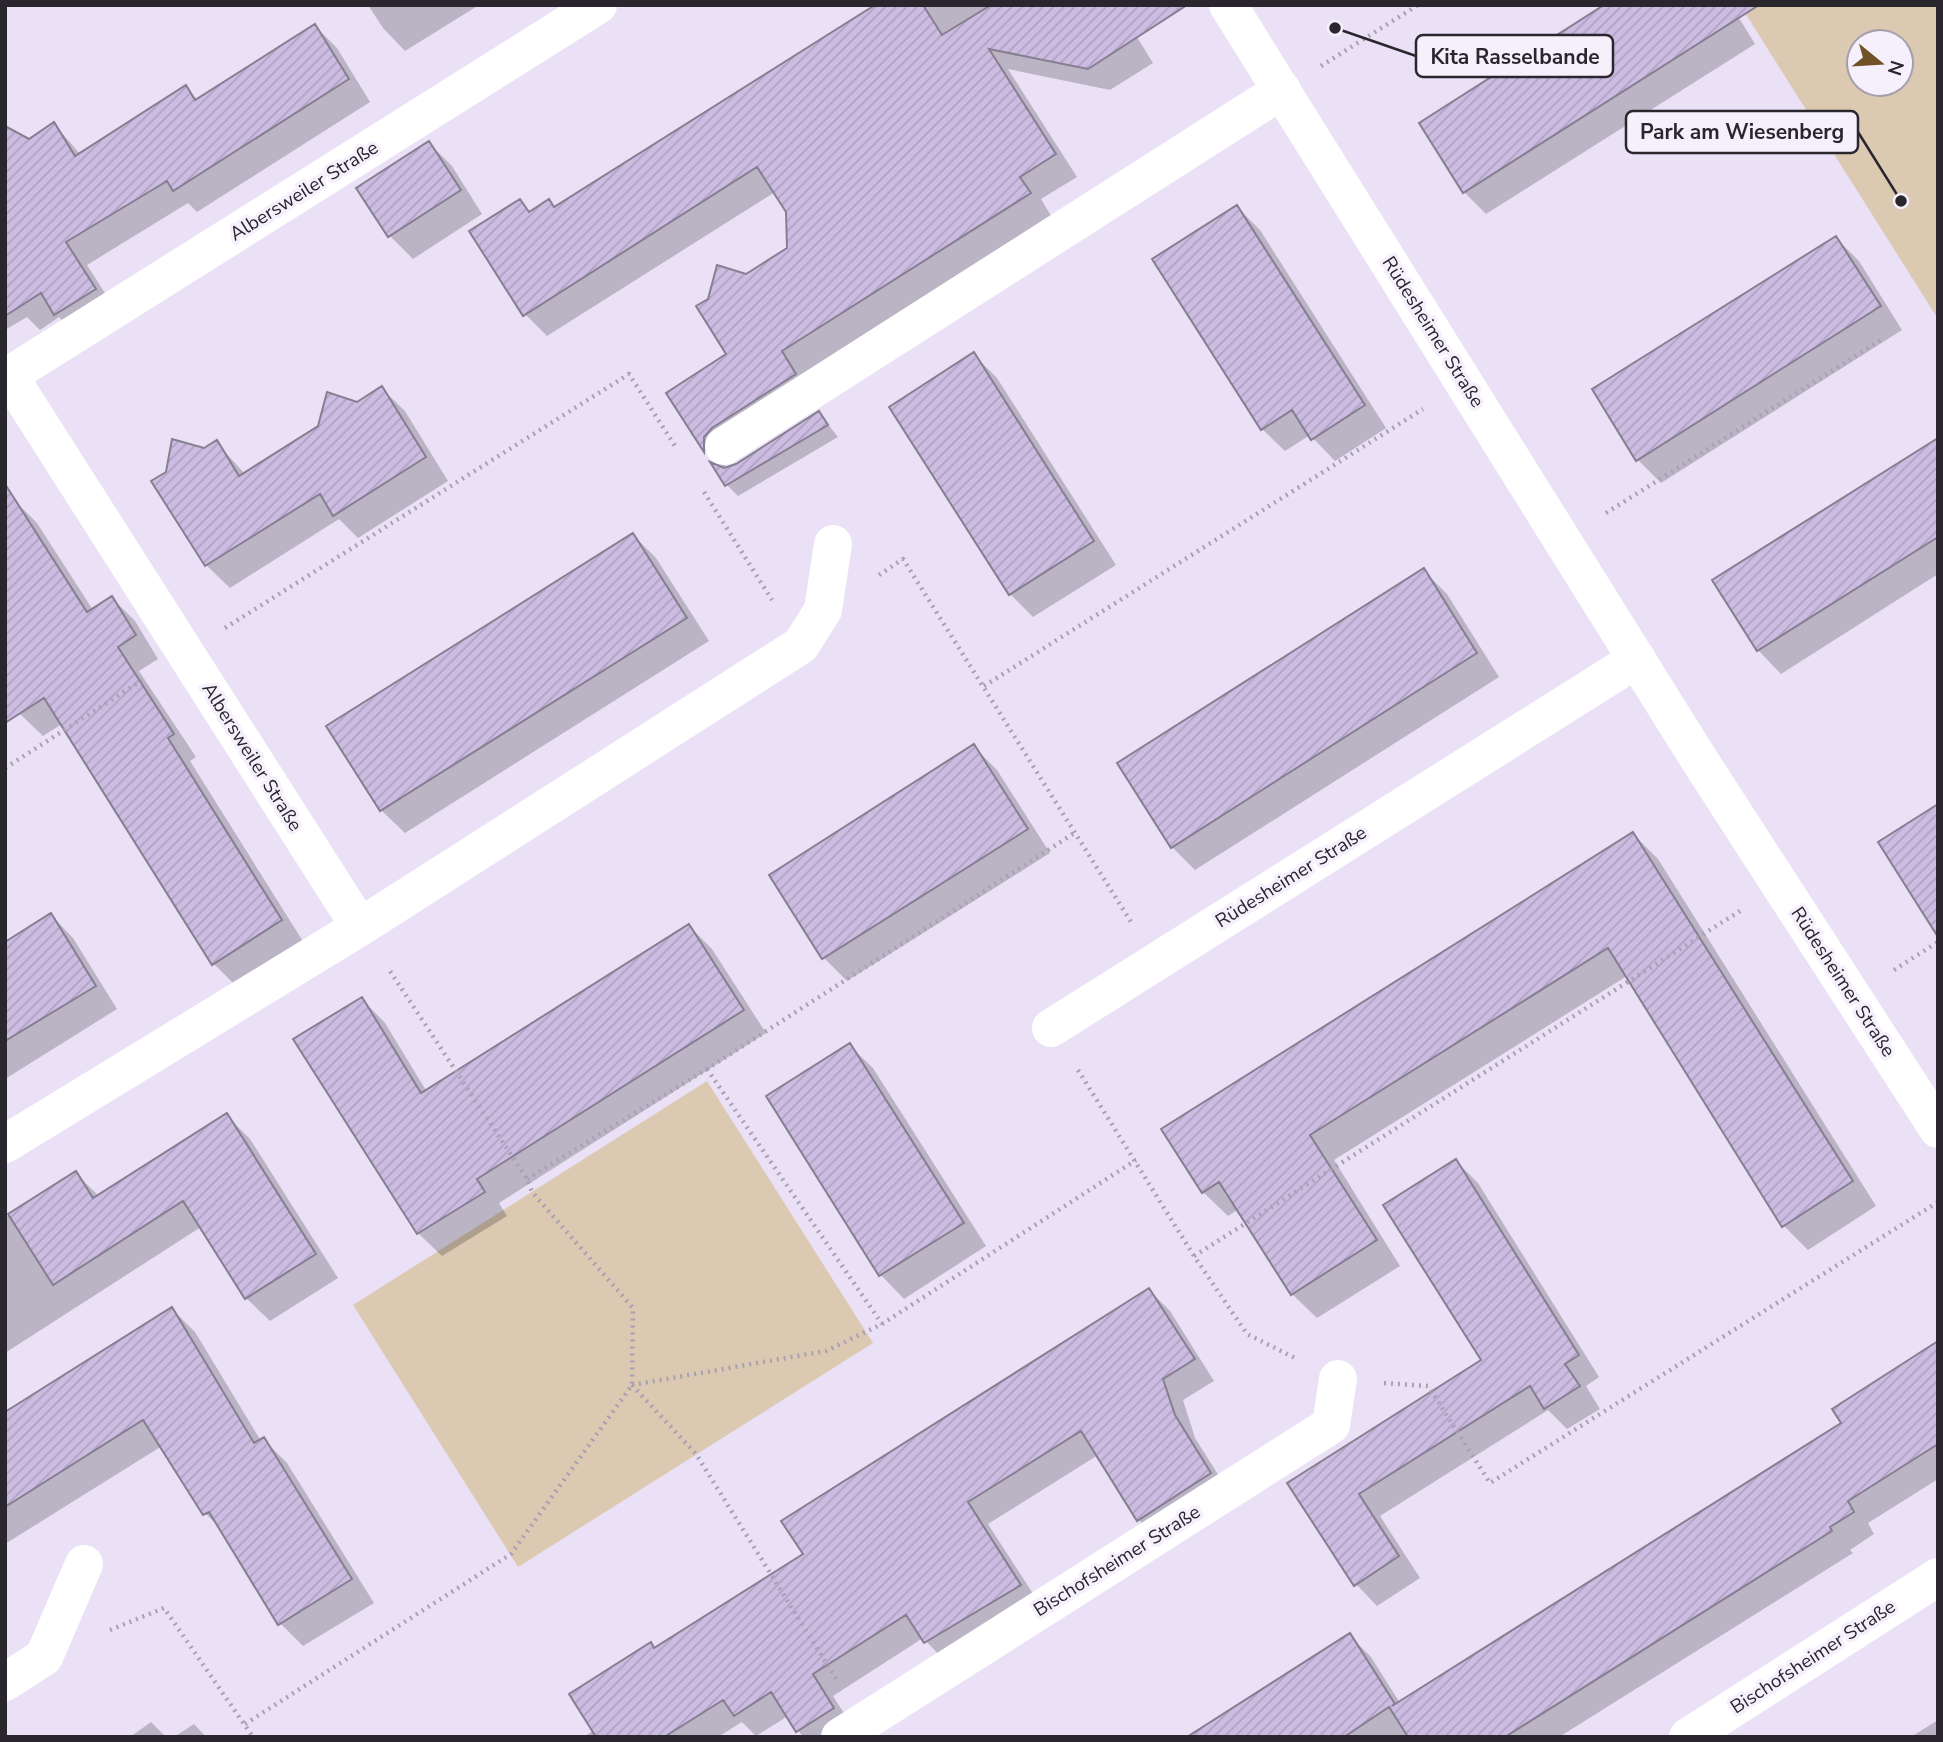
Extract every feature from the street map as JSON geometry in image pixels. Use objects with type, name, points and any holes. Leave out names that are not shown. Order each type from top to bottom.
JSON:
[{"type":"street","name":"Albersweiler Straße","points":[[360,927],[7,377],[598,5]]},
{"type":"street","name":"Rüdesheimer Straße","points":[[1228,5],[1637,659],[1938,1129]]},
{"type":"street","points":[[724,446],[1282,90]]},
{"type":"street","points":[[5,1144],[360,927],[800,645],[822,610],[833,544]]},
{"type":"street","name":"Rüdesheimer Straße","points":[[1051,1028],[1637,659]]},
{"type":"street","name":"Bischofsheimer Straße","points":[[858,1732],[1331,1425],[1338,1379]]},
{"type":"street","points":[[5,1682],[44,1657],[83,1564]]},
{"type":"street","name":"Bischofsheimer Straße","points":[[1688,1737],[1938,1577]]},
{"type":"path","points":[[1282,90],[1418,5]]},
{"type":"path","points":[[1605,513],[1884,338]]},
{"type":"path","points":[[5,768],[629,374],[681,457]]},
{"type":"path","points":[[984,685],[1466,383]]},
{"type":"path","points":[[696,480],[800,645]]},
{"type":"path","points":[[822,610],[903,559],[1155,961]]},
{"type":"path","points":[[527,1179],[707,1069],[1076,832]]},
{"type":"path","points":[[1194,1256],[1781,885]]},
{"type":"path","points":[[245,1724],[511,1554],[632,1385],[633,1308],[532,1192],[527,1179],[360,927]]},
{"type":"path","points":[[1893,971],[1938,942]]},
{"type":"path","points":[[1051,1028],[1194,1256],[1247,1334],[1338,1379],[1428,1387],[1490,1483],[1938,1202]]},
{"type":"path","points":[[707,1069],[881,1324]]},
{"type":"path","points":[[632,1385],[826,1351],[881,1324],[1136,1160]]},
{"type":"path","points":[[632,1385],[696,1454],[858,1732]]},
{"type":"path","points":[[44,1657],[164,1608],[253,1737]]},
{"type":"shaded area","points":[[1740,5],[1938,5],[1938,319]]},
{"type":"shaded area","points":[[707,1081],[873,1343],[518,1567],[353,1305]]},
{"type":"building","points":[[875,5],[923,5],[942,35],[991,5],[1187,5],[1088,69],[989,49],[1056,154],[1020,177],[1031,193],[782,351],[796,374],[712,428],[704,437],[704,452],[666,393],[726,354],[696,306],[708,299],[717,265],[746,274],[787,248],[786,212],[757,167],[523,316],[469,231],[520,199],[529,212],[549,199],[554,207]]},
{"type":"building","points":[[1604,5],[1759,5],[1463,193],[1419,123]]},
{"type":"building","points":[[315,24],[349,79],[173,191],[167,181],[66,242],[96,289],[54,315],[41,293],[5,316],[5,126],[29,139],[54,122],[75,156],[186,85],[195,100]]},
{"type":"building","points":[[429,141],[461,190],[388,237],[356,188]]},
{"type":"building","points":[[1237,205],[1365,405],[1311,440],[1292,410],[1261,430],[1152,259]]},
{"type":"building","points":[[1836,236],[1881,306],[1636,461],[1592,389]]},
{"type":"building","points":[[974,352],[1094,541],[1009,595],[889,407]]},
{"type":"building","points":[[382,386],[426,457],[333,516],[320,494],[205,566],[151,481],[166,472],[172,439],[204,448],[217,440],[239,476],[318,426],[327,392],[357,402]]},
{"type":"building","points":[[819,411],[828,425],[725,486],[710,462],[724,468],[736,464]]},
{"type":"building","points":[[1938,438],[1938,537],[1757,651],[1712,580]]},
{"type":"building","points":[[5,484],[87,612],[112,596],[136,635],[118,647],[174,734],[168,738],[282,920],[212,965],[44,698],[5,723]]},
{"type":"building","points":[[633,533],[687,618],[380,811],[326,726]]},
{"type":"building","points":[[1424,568],[1477,653],[1171,848],[1117,763]]},
{"type":"building","points":[[974,744],[1028,829],[822,959],[769,875]]},
{"type":"building","points":[[1938,804],[1938,937],[1878,842]]},
{"type":"building","points":[[1633,832],[1853,1181],[1782,1227],[1608,948],[1310,1135],[1377,1240],[1291,1295],[1219,1182],[1202,1193],[1161,1129]]},
{"type":"building","points":[[51,913],[96,986],[5,1041],[5,942]]},
{"type":"building","points":[[689,924],[744,1010],[477,1179],[485,1192],[417,1234],[293,1039],[362,997],[421,1093]]},
{"type":"building","points":[[850,1043],[964,1223],[879,1276],[766,1096]]},
{"type":"building","points":[[227,1113],[316,1254],[245,1299],[183,1201],[53,1285],[8,1214],[76,1171],[93,1198]]},
{"type":"building","points":[[1456,1159],[1579,1355],[1565,1364],[1580,1386],[1544,1409],[1530,1386],[1359,1494],[1399,1556],[1354,1586],[1287,1483],[1481,1360],[1383,1205]]},
{"type":"building","points":[[1149,1288],[1195,1359],[1163,1379],[1175,1415],[1211,1473],[1137,1521],[1081,1431],[968,1502],[1021,1585],[924,1643],[906,1615],[813,1674],[834,1708],[796,1732],[771,1692],[734,1716],[723,1700],[664,1737],[596,1737],[569,1694],[651,1642],[654,1648],[803,1554],[781,1521]]},
{"type":"building","points":[[172,1307],[254,1443],[264,1437],[352,1579],[278,1625],[209,1512],[203,1515],[143,1420],[5,1507],[5,1412]]},
{"type":"building","points":[[1938,1341],[1938,1444],[1848,1501],[1854,1512],[1830,1527],[1832,1531],[1505,1737],[1408,1737],[1389,1707],[1344,1737],[1187,1737],[1350,1633],[1395,1704],[1392,1706],[1841,1423],[1832,1409]]},
{"type":"place","name":"Kita Rasselbande","points":[[1335,28]]},
{"type":"place","name":"Park am Wiesenberg","points":[[1901,201]]}]
